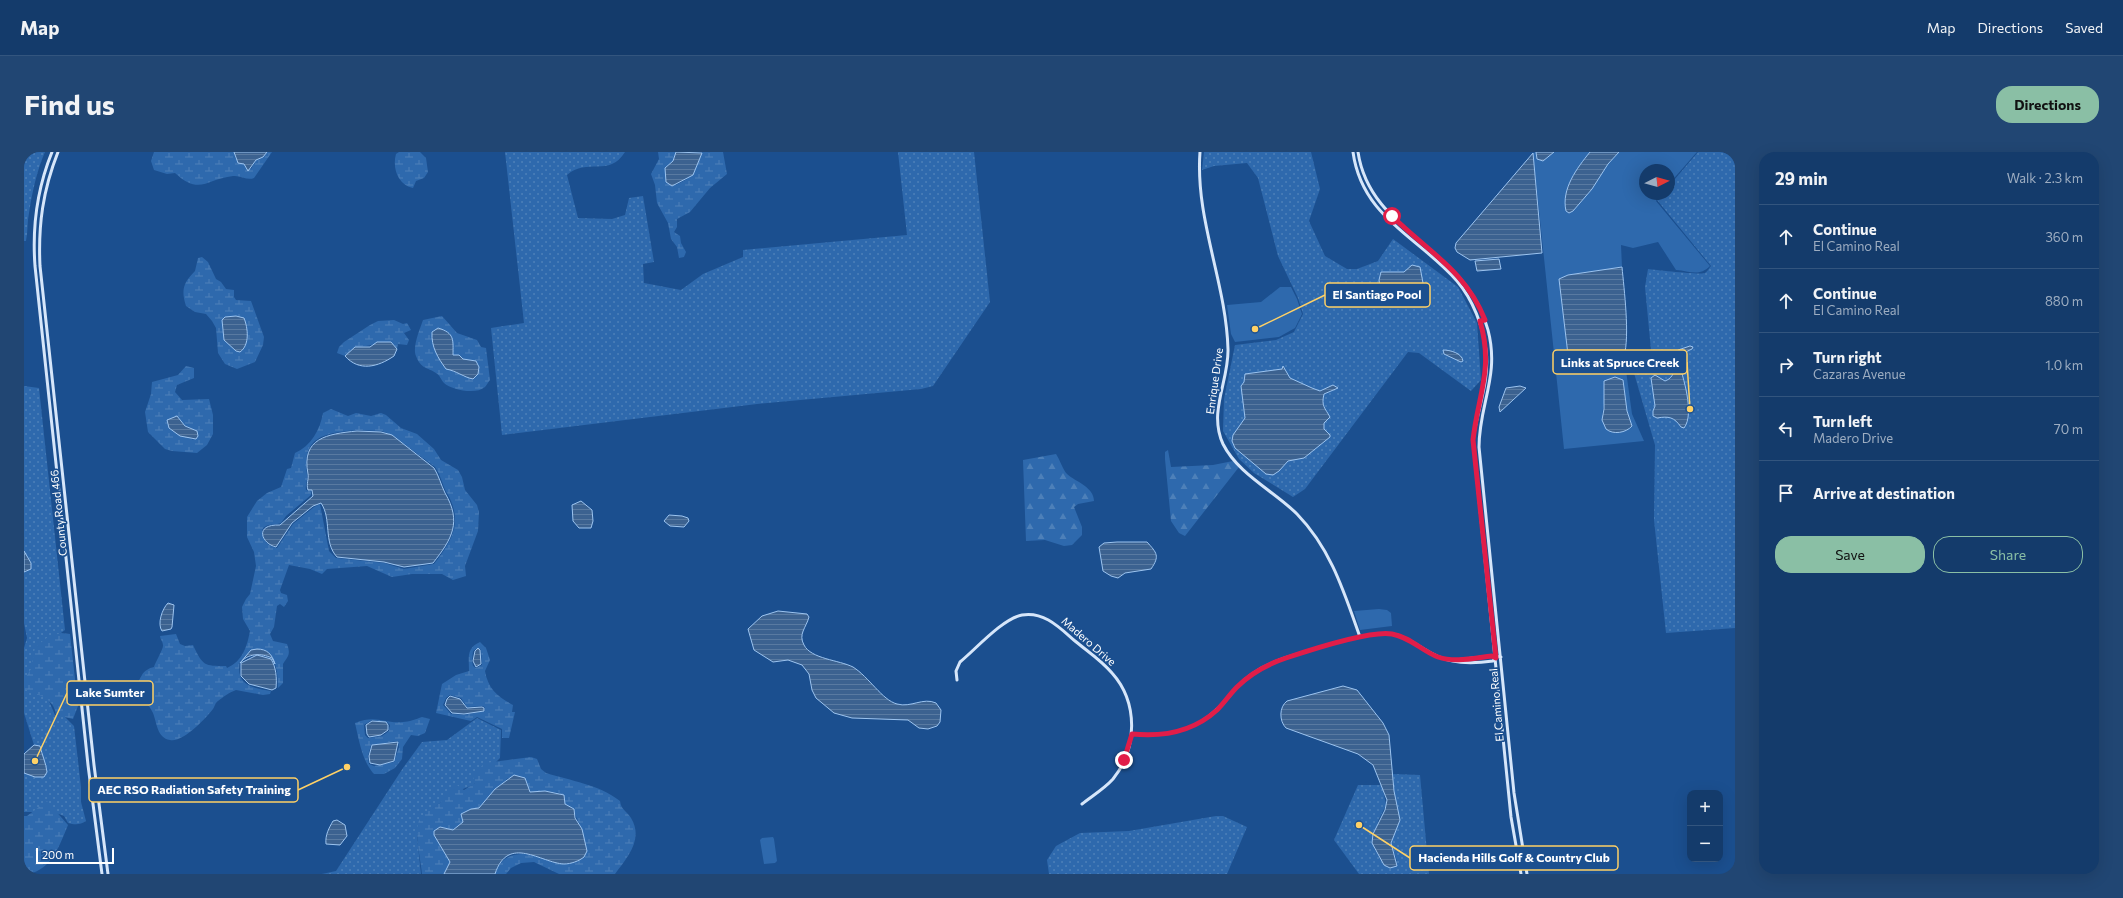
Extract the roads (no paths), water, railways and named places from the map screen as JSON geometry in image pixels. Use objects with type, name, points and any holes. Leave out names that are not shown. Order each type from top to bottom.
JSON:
[{"type":"main road","name":"County Road 466","points":[[52,152],[40,187],[37,205],[34,229],[35,266],[88,765],[102,874]]},
{"type":"main road","name":"County Road 466","points":[[58,152],[45,188],[41,212],[40,266],[94,771],[108,874]]},
{"type":"main road","name":"Enrique Drive","points":[[1200,152],[1199,176],[1201,201],[1222,296],[1228,340],[1228,356],[1218,411],[1220,438],[1233,459],[1296,513],[1316,536],[1333,564],[1360,637]]},
{"type":"main road","name":"El Camino Real","points":[[1353,152],[1361,180],[1377,209],[1457,282],[1470,301],[1480,321],[1486,351],[1486,373],[1473,440],[1511,817],[1521,874]]},
{"type":"main road","name":"El Camino Real","points":[[1358,152],[1366,178],[1382,206],[1399,224],[1455,271],[1475,298],[1485,320],[1492,351],[1492,373],[1479,430],[1479,447],[1514,793],[1527,874]]},
{"type":"main road","points":[[37,205],[37,210],[41,212]]},
{"type":"main road","points":[[1480,321],[1485,320]]},
{"type":"main road","name":"Madero Drive","points":[[957,680],[956,671],[960,662],[1008,621],[1021,616],[1040,616],[1061,629],[1108,668],[1116,678],[1128,700],[1131,714],[1132,734],[1121,768],[1108,783],[1082,804]]},
{"type":"main road","points":[[1132,734],[1159,735],[1189,728],[1216,711],[1237,687],[1264,668],[1284,658],[1360,637],[1380,633],[1400,636],[1437,656],[1453,661],[1492,656],[1496,658],[1501,657]]},
{"type":"place","name":"El Santiago Pool","points":[[1255,329]]},
{"type":"place","name":"Links at Spruce Creek","points":[[1690,409]]},
{"type":"place","name":"Lake Sumter","points":[[35,761]]},
{"type":"place","name":"AEC RSO Radiation Safety Training","points":[[347,767]]},
{"type":"place","name":"Hacienda Hills Golf & Country Club","points":[[1359,825]]}]
